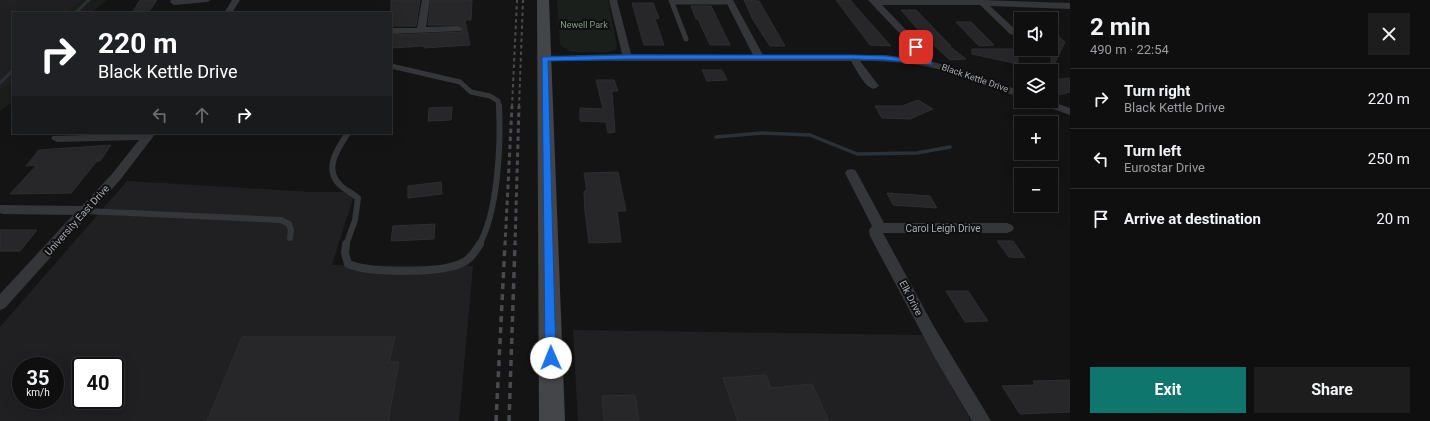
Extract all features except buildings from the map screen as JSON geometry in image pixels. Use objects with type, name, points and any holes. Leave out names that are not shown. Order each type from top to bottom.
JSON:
[{"type":"street","points":[[174,2],[207,0]]},
{"type":"street","points":[[229,12],[236,0]]},
{"type":"street","points":[[421,30],[426,0]]},
{"type":"street","points":[[543,0],[552,421]]},
{"type":"street","points":[[613,0],[627,57]]},
{"type":"street","points":[[729,1],[759,57]]},
{"type":"street","points":[[873,1],[981,2],[1070,6]]},
{"type":"street","points":[[873,1],[908,37],[930,64]]},
{"type":"street","points":[[981,2],[1013,32]]},
{"type":"street","points":[[392,31],[458,29]]},
{"type":"street","name":"Black Kettle Drive","points":[[544,59],[627,57],[886,58],[930,64],[953,70],[1014,92]]},
{"type":"street","points":[[853,57],[874,86]]},
{"type":"street","points":[[1058,108],[1070,112]]},
{"type":"street","points":[[57,138],[149,134]]},
{"type":"street","name":"University East Drive","points":[[0,304],[116,176],[149,134]]},
{"type":"street","name":"Elk Drive","points":[[851,172],[880,228],[876,230],[878,236],[925,326],[960,387],[982,421]]},
{"type":"street","points":[[3,209],[85,211]]},
{"type":"street","name":"Carol Leigh Drive","points":[[880,228],[1007,228]]},
{"type":"lane","points":[[686,39],[671,1],[729,1]]},
{"type":"lane","points":[[347,134],[333,159],[332,173],[338,184],[358,198],[355,218],[348,235],[344,252],[348,264],[358,268],[442,268],[458,265],[469,259],[476,252],[482,239],[495,191],[498,101],[490,96],[471,92],[460,82],[392,66]]},
{"type":"lane","points":[[85,211],[281,220],[289,224],[291,230],[290,238]]},
{"type":"shaded area","points":[[0,0],[83,0],[66,12],[12,12],[12,80],[8,86],[0,90]]},
{"type":"shaded area","points":[[127,181],[311,192],[355,192],[332,265],[473,266],[459,421],[0,421],[0,327]]},
{"type":"shaded area","points":[[573,330],[923,335],[971,421],[578,421]]},
{"type":"green space","points":[[83,0],[107,0],[92,12],[66,12]]},
{"type":"green space","name":"Newell Park","points":[[557,0],[608,0],[617,46],[615,50],[608,52],[571,52],[560,45]]},
{"type":"green space","points":[[12,80],[12,102],[0,111],[0,90],[8,86]]},
{"type":"waterway","points":[[76,12],[89,0]]},
{"type":"waterway","points":[[0,83],[12,71]]},
{"type":"waterway","points":[[716,137],[762,133],[810,135],[857,154],[917,153],[950,147]]},
{"type":"railway","points":[[512,107],[517,0]]},
{"type":"railway","points":[[519,107],[523,0]]},
{"type":"railway","points":[[505,245],[512,106]]},
{"type":"railway","points":[[515,245],[519,106]]},
{"type":"railway","points":[[496,421],[505,244]]},
{"type":"railway","points":[[509,421],[515,244]]},
{"type":"route","points":[[551,358],[544,59],[627,57],[853,57],[886,58],[930,64],[916,47]]}]
